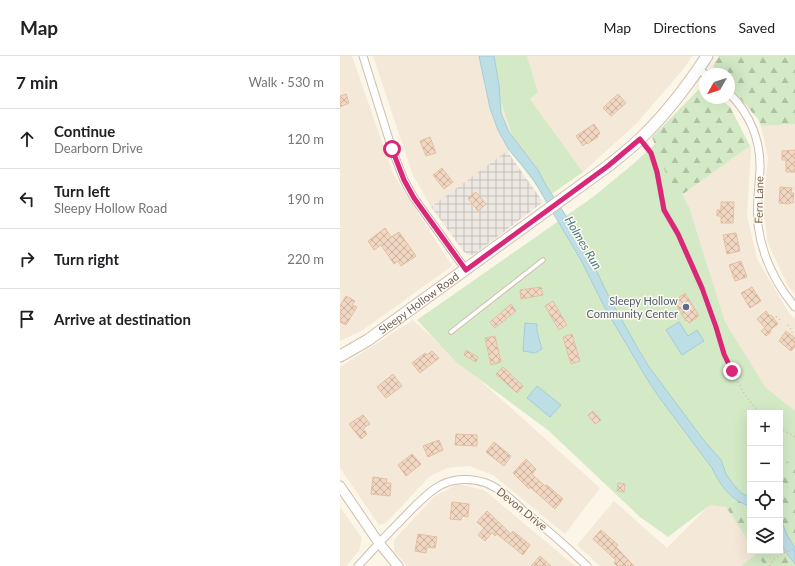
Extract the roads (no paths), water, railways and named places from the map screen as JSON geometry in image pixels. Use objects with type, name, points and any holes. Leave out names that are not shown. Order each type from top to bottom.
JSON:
[{"type":"main road","name":"Sleepy Hollow Road","points":[[703,68],[707,56]]},
{"type":"main road","name":"Sleepy Hollow Road","points":[[340,356],[368,340],[608,166],[640,139],[699,75]]},
{"type":"street","points":[[363,56],[392,149],[404,180],[414,198],[466,270]]},
{"type":"street","name":"Fern Lane","points":[[735,100],[750,121],[758,144],[760,168],[757,208],[760,240],[765,257],[776,280],[795,307]]},
{"type":"street","name":"Devon Drive","points":[[358,566],[423,498],[440,485],[456,480],[476,480],[499,490],[556,537],[587,566]]},
{"type":"street","points":[[340,486],[379,543],[398,566]]},
{"type":"lane","points":[[640,139],[651,153],[657,172],[664,210],[678,234],[702,288]]},
{"type":"lane","points":[[451,332],[543,260]]},
{"type":"water","points":[[479,56],[494,56],[499,85],[501,113],[509,132],[538,170],[547,187],[576,231],[583,249],[596,270],[637,347],[649,367],[702,438],[721,460],[726,474],[733,484],[741,493],[747,496],[747,505],[743,504],[727,492],[712,468],[647,379],[605,308],[582,262],[533,179],[509,150],[498,130],[490,108]]},
{"type":"water","points":[[679,322],[688,336],[697,330],[704,341],[682,355],[666,330]]},
{"type":"water","points":[[525,323],[537,324],[537,331],[542,349],[535,353],[523,351]]},
{"type":"water","points":[[537,386],[561,405],[550,417],[527,398]]},
{"type":"water","points":[[783,525],[795,548],[795,564],[783,548]]},
{"type":"place","name":"Sleepy Hollow Community Center","points":[[686,307]]},
{"type":"water label","name":"Holmes Run","points":[[583,243]]}]
